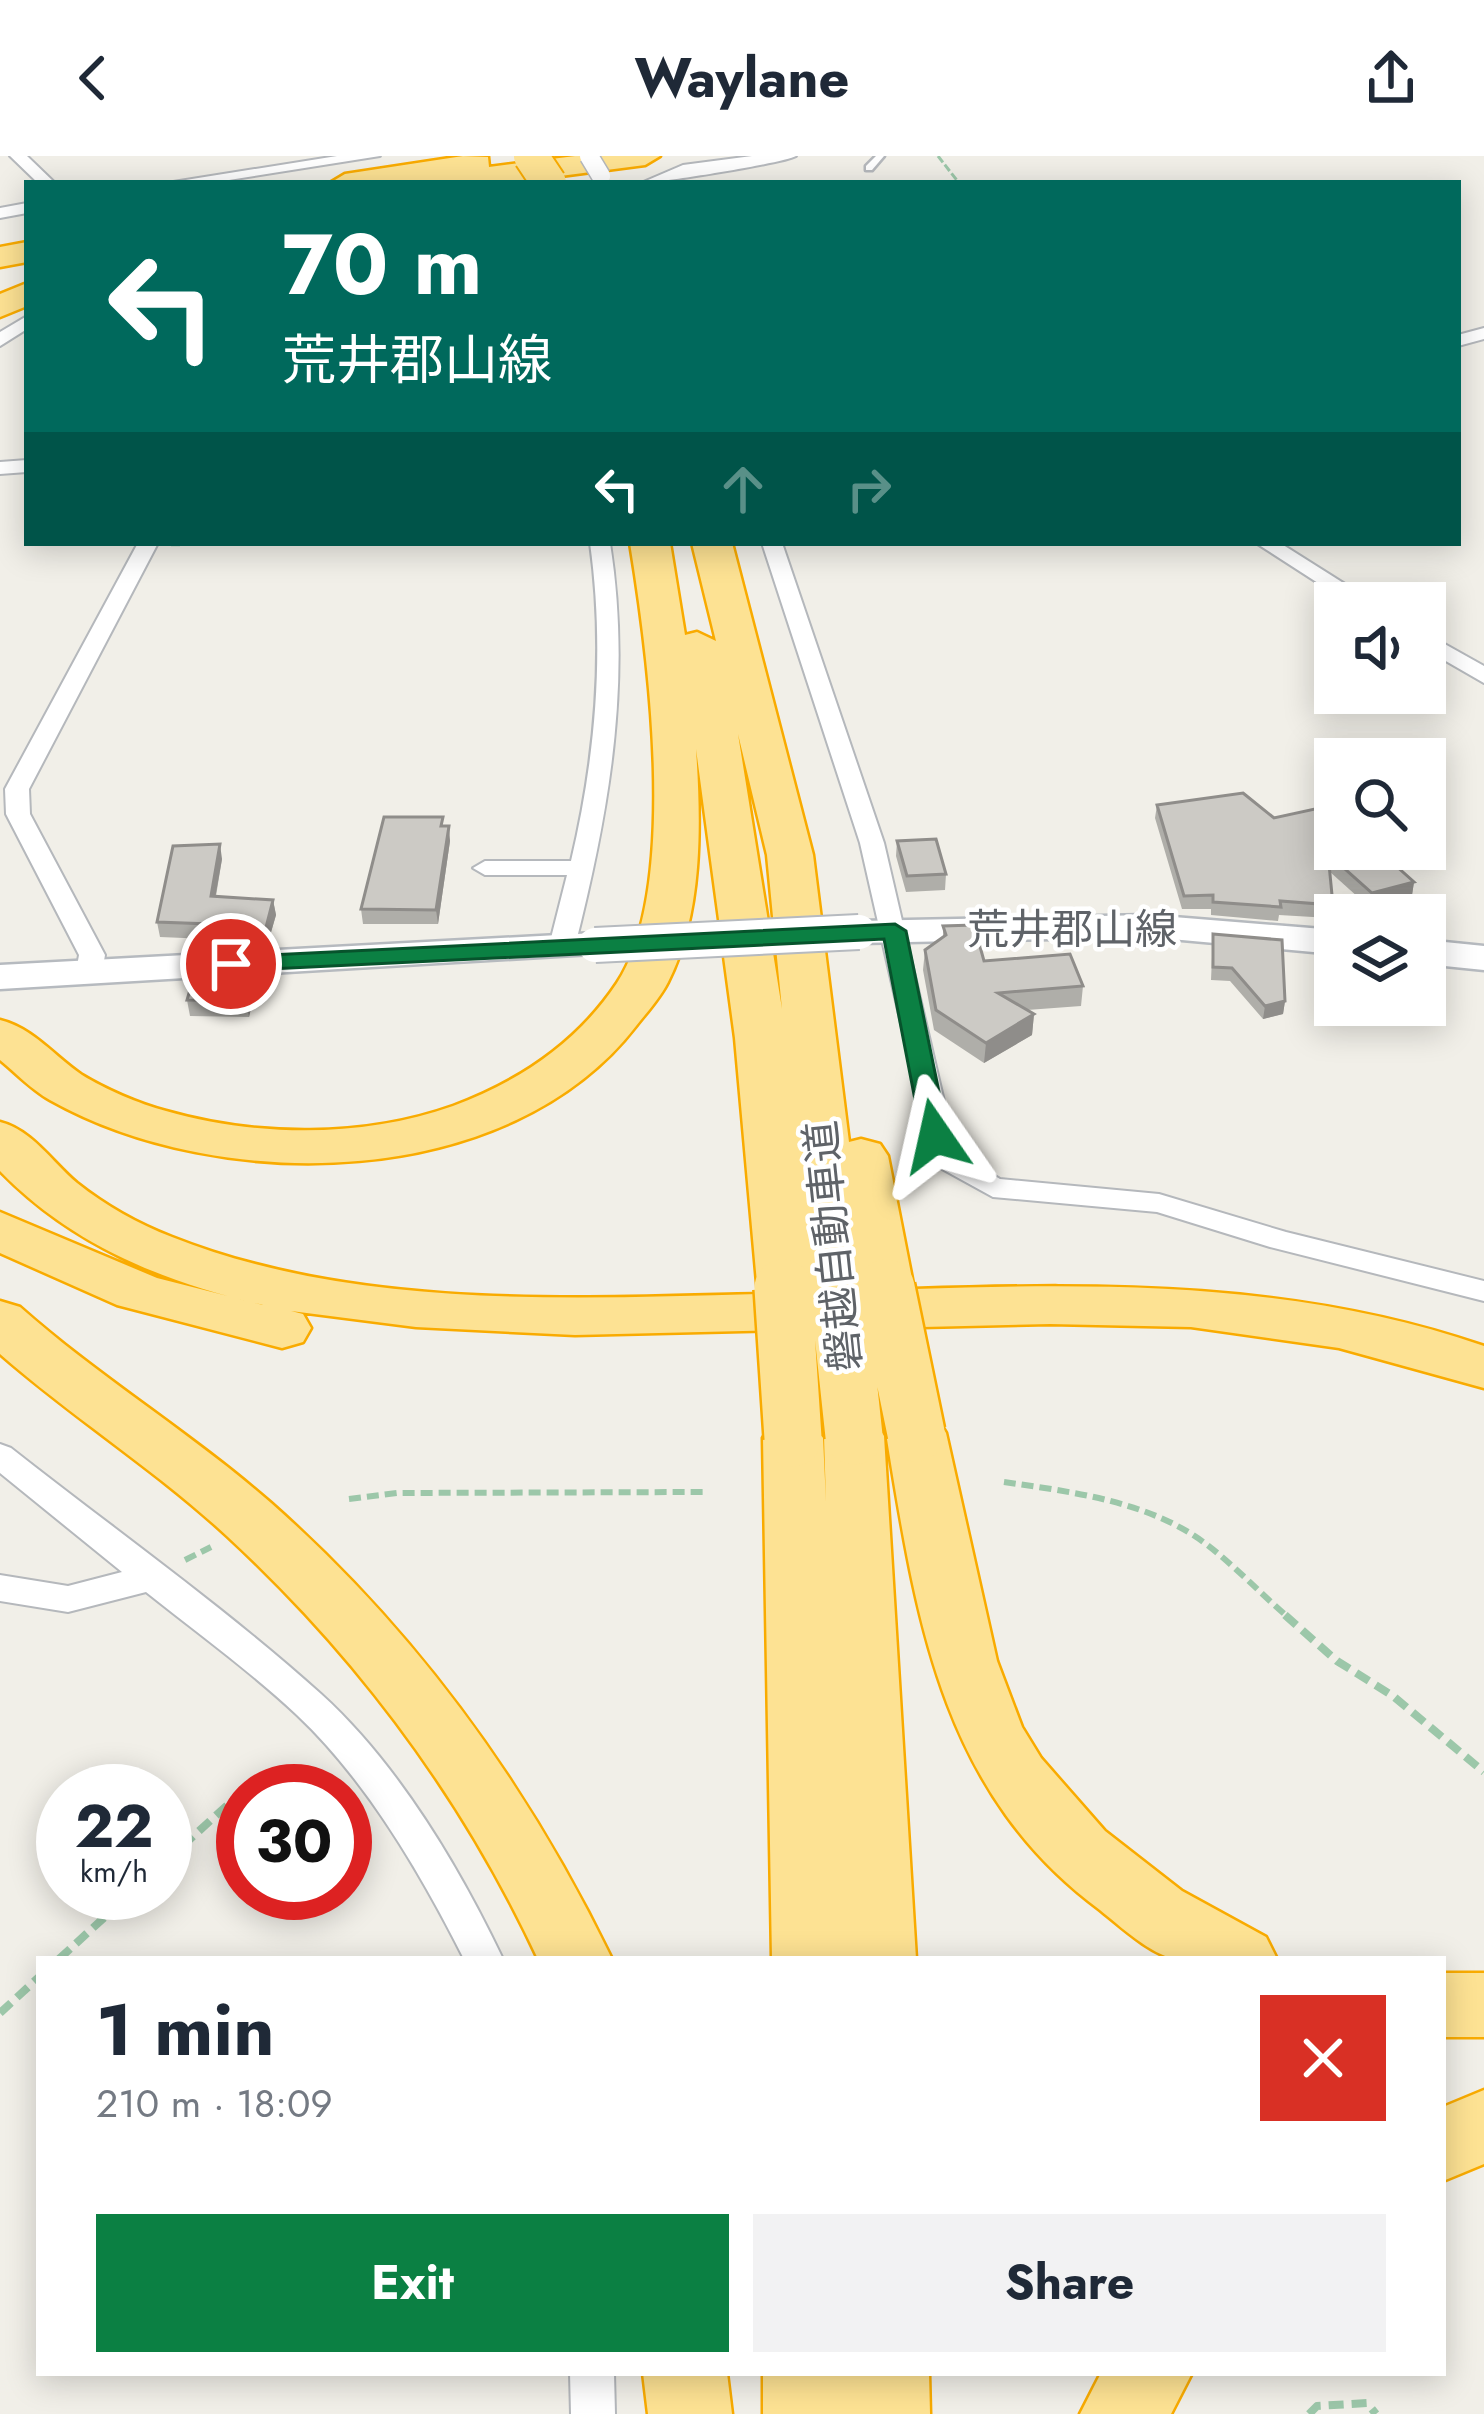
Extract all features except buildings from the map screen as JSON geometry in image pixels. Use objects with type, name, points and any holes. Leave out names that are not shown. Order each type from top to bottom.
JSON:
[{"type":"highway","points":[[366,180],[530,156]]},
{"type":"highway","points":[[460,180],[645,156]]},
{"type":"highway","points":[[507,180],[671,156]]},
{"type":"highway","points":[[0,1035],[50,1081],[128,1120],[176,1133],[278,1146],[381,1142],[430,1132],[513,1102],[581,1060],[608,1034],[644,983],[668,913],[674,732],[669,649],[651,546]]},
{"type":"highway","name":"磐越自動車道","points":[[673,546],[714,721],[761,1038],[836,1288]]},
{"type":"highway","name":"磐越自動車道","points":[[713,546],[790,855],[854,1436],[879,1956]]},
{"type":"highway","points":[[0,1086],[36,1130],[102,1189],[187,1238],[237,1258],[354,1289],[580,1317]]},
{"type":"highway","points":[[0,1138],[59,1197],[146,1248],[238,1281],[395,1307],[580,1317],[1021,1306],[1187,1308],[1333,1328],[1484,1368]]},
{"type":"highway","points":[[0,1230],[44,1254],[147,1296],[317,1333],[449,1344],[605,1349],[1076,1337],[1186,1341],[1355,1364],[1484,1402]]},
{"type":"highway","points":[[836,1288],[854,1436],[946,1601],[975,1697],[1006,1755],[1039,1806],[1088,1858],[1143,1904],[1235,1956]]},
{"type":"highway","points":[[0,1322],[222,1497],[341,1611],[469,1766],[547,1895],[574,1956]]},
{"type":"highway","points":[[0,1370],[245,1529],[341,1611]]},
{"type":"highway","name":"磐越自動車道","points":[[809,1956],[854,1436]]},
{"type":"highway","points":[[1446,2005],[1484,2005]]},
{"type":"highway","points":[[1446,2144],[1484,2125]]},
{"type":"highway","points":[[685,2376],[690,2414]]},
{"type":"highway","points":[[805,2376],[805,2414]]},
{"type":"highway","points":[[887,2376],[888,2414]]},
{"type":"highway","points":[[1122,2414],[1148,2376]]},
{"type":"main road","name":"荒井郡山線","points":[[0,977],[877,932],[1149,926],[1314,940]]},
{"type":"main road","points":[[1446,954],[1484,958]]},
{"type":"street","points":[[18,156],[44,180]]},
{"type":"street","points":[[197,180],[372,156]]},
{"type":"street","points":[[589,156],[604,179]]},
{"type":"street","points":[[657,180],[683,170],[788,156]]},
{"type":"street","points":[[89,972],[92,955],[18,814],[17,789],[147,546]]},
{"type":"street","points":[[578,946],[583,868],[603,746],[613,603],[602,546]]},
{"type":"street","points":[[773,546],[872,843],[877,932],[943,1158],[993,1188],[1159,1203],[1280,1240],[1484,1291]]},
{"type":"street","points":[[1272,546],[1330,582]]},
{"type":"street","points":[[1446,653],[1484,676]]},
{"type":"street","points":[[485,868],[583,868]]},
{"type":"street","points":[[0,1456],[311,1706],[377,1783],[450,1894],[482,1956]]},
{"type":"street","points":[[0,1588],[68,1599],[154,1577]]},
{"type":"street","points":[[592,2376],[593,2414]]},
{"type":"lane","points":[[869,168],[880,156]]},
{"type":"path","points":[[938,156],[957,180]]},
{"type":"path","points":[[1004,1482],[1089,1495],[1146,1513],[1203,1542],[1337,1661],[1393,1696],[1484,1772]]},
{"type":"path","points":[[349,1499],[398,1493],[704,1492]]},
{"type":"path","points":[[192,1837],[216,1815]]},
{"type":"path","points":[[62,1956],[102,1920]]},
{"type":"path","points":[[0,2013],[36,1980]]},
{"type":"path","points":[[1309,2414],[1317,2406],[1367,2403],[1376,2414]]},
{"type":"route","points":[[231,964],[895,931],[935,1136]]}]
